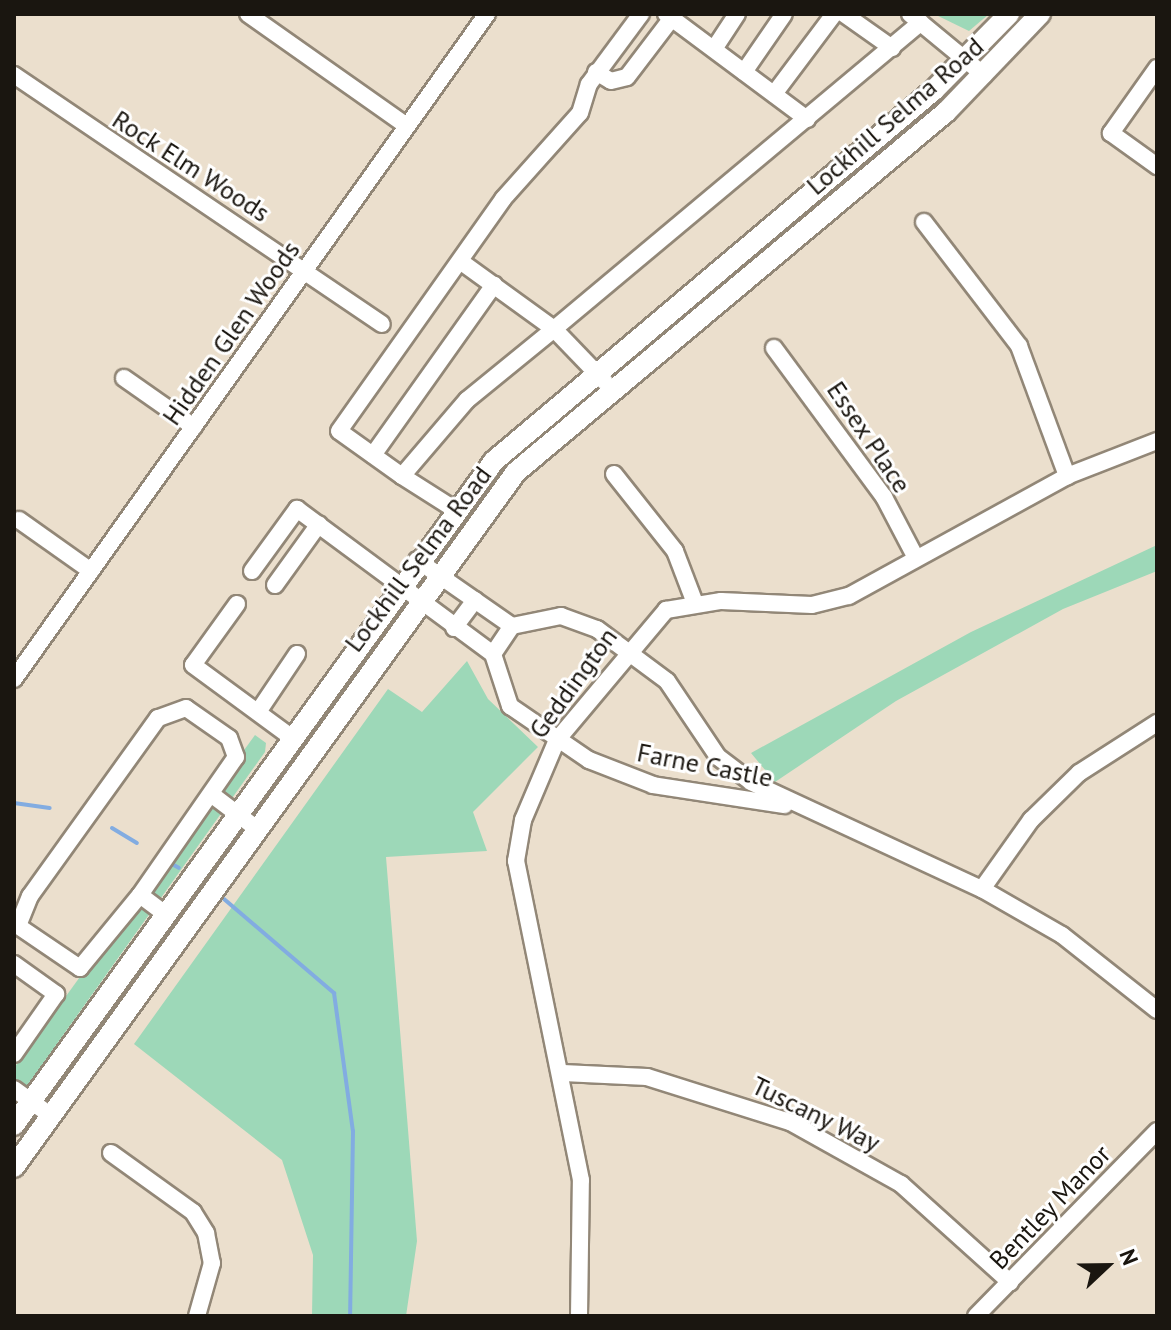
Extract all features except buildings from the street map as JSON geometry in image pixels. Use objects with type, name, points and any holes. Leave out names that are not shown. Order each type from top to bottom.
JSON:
[{"type":"main road","name":"Lockhill Selma Road","points":[[14,1125],[417,560],[494,461],[967,58],[1009,14]]},
{"type":"main road","name":"Lockhill Selma Road","points":[[14,1167],[437,573],[516,472],[984,75],[1040,14]]},
{"type":"street","points":[[248,14],[407,126]]},
{"type":"street","name":"Hidden Glen Woods","points":[[14,679],[487,14]]},
{"type":"street","points":[[454,509],[339,431],[503,199],[580,113],[596,72],[641,14]]},
{"type":"street","points":[[714,49],[737,14]]},
{"type":"street","points":[[744,72],[784,14]]},
{"type":"street","points":[[774,94],[834,14]]},
{"type":"street","points":[[844,14],[892,48]]},
{"type":"street","points":[[596,72],[611,81],[627,77],[677,18],[807,119]]},
{"type":"street","points":[[402,476],[467,400],[892,48],[915,18],[984,75]]},
{"type":"street","points":[[1157,68],[1111,133],[1157,166]]},
{"type":"street","name":"Rock Elm Woods","points":[[14,75],[382,324]]},
{"type":"street","points":[[924,222],[1019,346],[1067,476]]},
{"type":"street","points":[[460,261],[554,329],[611,390]]},
{"type":"street","points":[[373,455],[494,285]]},
{"type":"street","name":"Essex Place","points":[[774,348],[866,471],[916,558]]},
{"type":"street","points":[[124,378],[194,427]]},
{"type":"street","name":"Geddington","points":[[579,1316],[584,1213],[563,1073],[516,861],[523,820],[557,740],[626,650],[666,610],[695,603],[812,605],[849,596],[1067,476],[1157,441]]},
{"type":"street","points":[[614,474],[675,551],[695,603]]},
{"type":"street","points":[[252,571],[297,509],[387,572],[397,589],[493,654],[512,626],[417,560]]},
{"type":"street","points":[[19,520],[91,571]]},
{"type":"street","points":[[275,585],[319,524]]},
{"type":"street","points":[[454,628],[475,600]]},
{"type":"street","points":[[237,604],[193,665],[291,737]]},
{"type":"street","name":"Farne Castle","points":[[512,626],[561,616],[581,620],[626,650],[689,707],[718,757],[793,806],[918,854],[1062,935],[1157,1010]]},
{"type":"street","points":[[258,712],[297,654]]},
{"type":"street","name":"Farne Castle","points":[[493,654],[510,706],[557,740],[653,785],[793,806]]},
{"type":"street","points":[[186,708],[236,748],[211,794],[140,895],[80,968],[18,926],[30,896],[164,712],[186,708]]},
{"type":"street","points":[[982,889],[1031,820],[1079,773],[1157,723]]},
{"type":"street","points":[[211,794],[256,828]]},
{"type":"street","points":[[140,895],[165,914]]},
{"type":"street","points":[[14,964],[56,994],[14,1054]]},
{"type":"street","name":"Tuscany Way","points":[[563,1073],[647,1077],[790,1122],[901,1184],[1010,1282]]},
{"type":"street","points":[[14,1089],[50,1115]]},
{"type":"street","name":"Bentley Manor","points":[[976,1316],[1157,1131]]},
{"type":"street","points":[[111,1153],[193,1212],[206,1233],[212,1263],[197,1316]]},
{"type":"green space","points":[[934,14],[989,14],[969,31]]},
{"type":"green space","points":[[1157,545],[1157,571],[1063,609],[896,701],[775,782],[751,753],[971,632]]},
{"type":"green space","points":[[467,661],[488,699],[538,747],[473,812],[487,851],[386,857],[417,1241],[406,1316],[312,1316],[313,1255],[282,1160],[134,1044],[388,689],[422,712]]},
{"type":"green space","points":[[255,735],[266,743],[265,752],[14,1104],[14,1068]]},
{"type":"waterway","points":[[14,803],[50,808]]},
{"type":"waterway","points":[[112,828],[137,843]]},
{"type":"waterway","points":[[170,863],[179,868]]},
{"type":"waterway","points":[[224,899],[334,993],[353,1131],[350,1316]]}]
